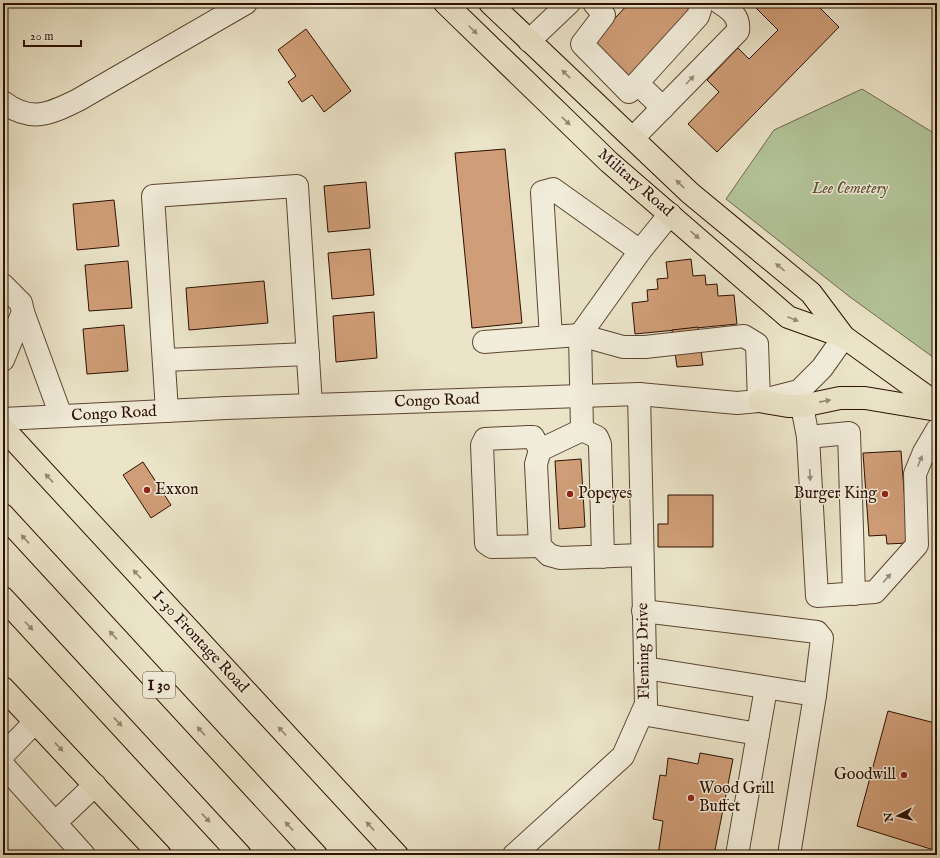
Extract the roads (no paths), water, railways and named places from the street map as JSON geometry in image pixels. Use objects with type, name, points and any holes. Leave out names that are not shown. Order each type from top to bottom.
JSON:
[{"type":"main road","name":"Military Road","points":[[445,3],[505,63],[609,162],[788,317],[844,337],[937,404]]},
{"type":"main road","name":"Military Road","points":[[490,3],[690,194],[811,293],[844,337]]},
{"type":"main road","points":[[505,63],[529,41]]},
{"type":"main road","points":[[759,401],[788,406],[800,399],[865,398],[937,410]]},
{"type":"main road","name":"I-30 Frontage Road","points":[[3,428],[397,855]]},
{"type":"main road","name":"I 30","points":[[3,515],[316,855]]},
{"type":"main road","points":[[3,598],[240,855]]},
{"type":"main road","points":[[3,688],[160,855]]},
{"type":"street","points":[[3,102],[14,110],[33,115],[51,113],[78,100],[246,3]]},
{"type":"street","points":[[529,41],[569,3]]},
{"type":"street","points":[[594,3],[604,15],[582,44],[629,92],[698,16],[702,3]]},
{"type":"street","points":[[633,138],[738,31],[739,24],[737,16],[720,3]]},
{"type":"street","points":[[637,83],[663,108]]},
{"type":"street","points":[[167,411],[153,196],[297,186],[311,405]]},
{"type":"street","points":[[551,337],[542,192],[553,188],[640,251]]},
{"type":"street","points":[[540,546],[492,547],[486,543],[482,445],[486,439],[532,437],[542,449],[550,533],[554,546],[572,550],[583,545],[590,536],[586,432],[580,396],[580,335],[640,251],[670,214]]},
{"type":"street","points":[[3,285],[21,303],[61,416]]},
{"type":"street","points":[[3,360],[23,312]]},
{"type":"street","points":[[484,342],[580,335],[623,347],[645,347],[744,336],[757,344],[759,401]]},
{"type":"street","points":[[844,337],[800,399],[809,444],[817,596],[875,592],[917,545],[914,474],[924,452],[937,430]]},
{"type":"street","points":[[164,360],[308,354]]},
{"type":"street","name":"Congo Road","points":[[3,419],[311,405],[639,394],[736,403],[759,401]]},
{"type":"street","name":"Fleming Drive","points":[[514,855],[623,756],[646,704],[639,394]]},
{"type":"street","points":[[603,556],[600,444],[597,437],[586,432],[542,449],[536,464],[540,546],[549,555],[560,558],[642,555]]},
{"type":"street","points":[[809,444],[850,433],[854,594]]},
{"type":"street","points":[[643,611],[817,632],[822,638],[815,695],[789,855]]},
{"type":"street","points":[[645,668],[815,695]]},
{"type":"street","points":[[737,855],[766,688]]},
{"type":"street","points":[[642,714],[758,734]]},
{"type":"street","points":[[3,755],[35,722]]},
{"type":"street","points":[[3,766],[84,855]]},
{"type":"street","points":[[55,823],[95,785]]},
{"type":"place","name":"Exxon","points":[[147,490]]},
{"type":"place","name":"Popeyes","points":[[570,494]]},
{"type":"place","name":"Burger King","points":[[885,494]]},
{"type":"place","name":"Goodwill","points":[[904,775]]},
{"type":"place","name":"Wood Grill Buffet","points":[[691,798]]},
{"type":"park label","name":"Lee Cemetery","points":[[850,189]]}]
